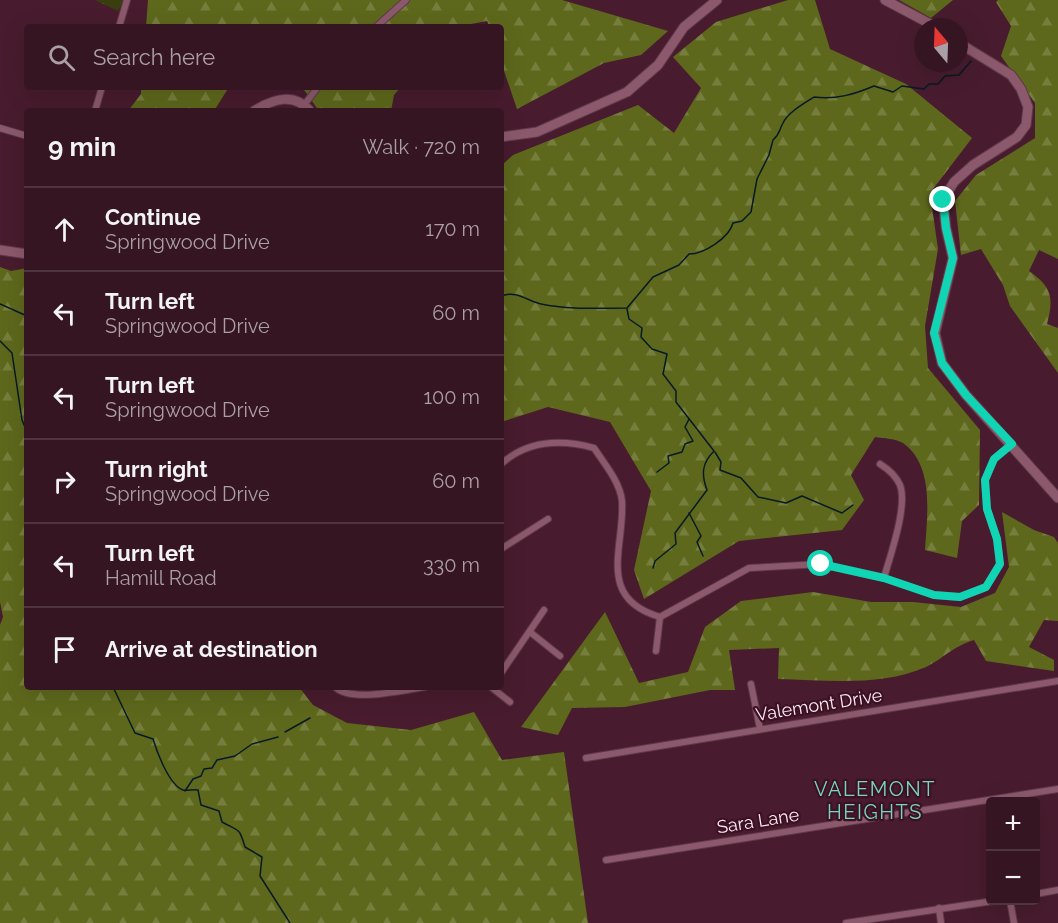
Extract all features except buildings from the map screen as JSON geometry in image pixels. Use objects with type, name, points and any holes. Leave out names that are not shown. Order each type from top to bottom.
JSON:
[{"type":"street","points":[[120,24],[127,0]]},
{"type":"street","points":[[380,24],[406,0]]},
{"type":"street","points":[[504,136],[537,132],[627,92],[658,65],[684,27],[717,0]]},
{"type":"street","points":[[885,0],[919,18]]},
{"type":"street","points":[[968,49],[1011,75],[1021,89],[1028,107],[1026,125],[1017,137],[973,165],[954,182],[943,200],[946,228],[953,258],[934,333],[942,363],[966,395],[1058,498]]},
{"type":"street","points":[[96,108],[101,90]]},
{"type":"street","points":[[261,108],[283,99],[291,99],[307,108],[316,90]]},
{"type":"street","points":[[0,128],[24,135]]},
{"type":"street","points":[[0,250],[24,254]]},
{"type":"street","points":[[504,461],[512,454],[538,444],[570,442],[594,448],[612,474],[622,499],[616,557],[619,578],[626,595],[640,611],[660,617],[749,568],[821,564],[884,578],[934,595],[960,597],[986,587],[1000,564],[997,539],[987,509],[985,480],[994,459],[1012,444]]},
{"type":"street","points":[[880,464],[890,470],[900,485],[901,504],[884,578]]},
{"type":"street","points":[[504,547],[548,519]]},
{"type":"street","points":[[504,669],[544,610]]},
{"type":"street","points":[[656,651],[660,617]]},
{"type":"street","points":[[530,632],[560,656]]},
{"type":"street","name":"Valemont Drive","points":[[586,758],[1058,681]]},
{"type":"street","points":[[751,684],[760,729]]},
{"type":"street","points":[[337,690],[363,696],[404,690]]},
{"type":"street","points":[[496,690],[510,702]]},
{"type":"street","name":"Sara Lane","points":[[606,860],[1058,789]]},
{"type":"street","points":[[1040,893],[1058,890]]},
{"type":"street","points":[[846,923],[986,902]]},
{"type":"street","points":[[1011,905],[1014,923]]},
{"type":"street","points":[[939,908],[941,923]]},
{"type":"green space","points":[[95,0],[124,0],[118,11]]},
{"type":"green space","points":[[148,0],[562,0],[668,31],[641,55],[604,63],[517,109],[504,71],[504,24],[488,24],[487,21],[471,24],[146,24]]},
{"type":"green space","points":[[788,0],[815,0],[830,49],[906,84],[972,138],[930,193],[938,249],[925,326],[928,368],[980,430],[979,505],[962,521],[957,558],[925,550],[927,492],[925,478],[913,453],[903,443],[875,437],[851,475],[864,500],[842,530],[739,541],[644,599],[634,570],[651,491],[610,422],[548,407],[504,421],[504,163],[513,155],[638,105],[674,133],[701,88],[673,57],[716,22]]},
{"type":"green space","points":[[899,0],[953,0],[931,18]]},
{"type":"green space","points":[[998,0],[1058,0],[1058,259],[1039,250],[1029,271],[1042,282],[1049,294],[1050,307],[1047,324],[1058,328],[1058,373],[1010,306],[1003,285],[981,249],[961,255],[955,201],[976,175],[1035,138],[1035,103],[1001,56],[1011,26],[996,2]]},
{"type":"green space","points":[[141,90],[227,90],[216,108],[130,108],[141,94]]},
{"type":"green space","points":[[304,90],[398,90],[394,95],[392,108],[317,108]]},
{"type":"green space","points":[[0,267],[11,271],[24,269],[24,690],[301,690],[313,705],[347,723],[411,730],[474,712],[502,760],[564,752],[588,923],[0,923],[0,625],[3,617],[0,602]]},
{"type":"green space","points":[[1002,512],[1034,530],[1054,537],[1058,543],[1058,621],[1044,620],[1029,647],[1054,660],[1054,671],[986,661],[974,640],[926,667],[890,677],[853,681],[778,679],[779,648],[729,650],[735,690],[710,690],[625,707],[572,708],[558,735],[521,727],[605,612],[639,683],[688,672],[705,627],[741,601],[813,592],[871,602],[913,602],[961,607],[995,593],[1009,567]]},
{"type":"waterway","points":[[504,295],[517,295],[541,304],[563,307],[627,308],[653,277],[679,265],[689,254],[702,251],[715,244],[727,234],[733,223],[742,221],[751,212],[757,179],[769,155],[773,140],[785,119],[797,108],[814,97],[845,96],[874,86],[893,92],[902,86],[924,89],[929,84],[938,84],[945,76],[959,75],[971,61]]},
{"type":"waterway","points":[[0,304],[24,315]]},
{"type":"waterway","points":[[627,309],[629,319],[642,328],[641,337],[652,349],[667,354],[663,374],[676,391],[676,402],[714,451],[704,469],[707,490],[675,533],[676,544],[655,561],[653,568]]},
{"type":"waterway","points":[[0,341],[12,353],[24,425]]},
{"type":"waterway","points":[[657,472],[669,463],[668,456],[682,452],[685,444],[693,441],[685,427],[689,419]]},
{"type":"waterway","points":[[715,452],[721,462],[720,470],[741,478],[758,497],[786,503],[802,496],[842,513],[853,505]]},
{"type":"waterway","points":[[689,513],[701,536],[697,542],[703,556]]},
{"type":"waterway","points":[[114,690],[135,733],[153,739],[164,768],[173,782],[183,790],[198,790],[201,805],[219,811],[222,822],[240,833],[245,847],[262,857],[260,876],[290,923]]},
{"type":"waterway","points":[[285,732],[310,718]]},
{"type":"waterway","points":[[185,791],[193,779],[201,776],[204,769],[212,768],[217,760],[235,756],[252,744],[278,737]]},
{"type":"district","name":"VALEMONT HEIGHTS","points":[[875,800]]},
{"type":"route","points":[[821,564],[884,578],[934,595],[960,597],[986,587],[1000,564],[997,539],[987,509],[985,480],[994,459],[1012,444],[966,395],[942,363],[934,333],[953,258],[946,228],[943,200]]}]
